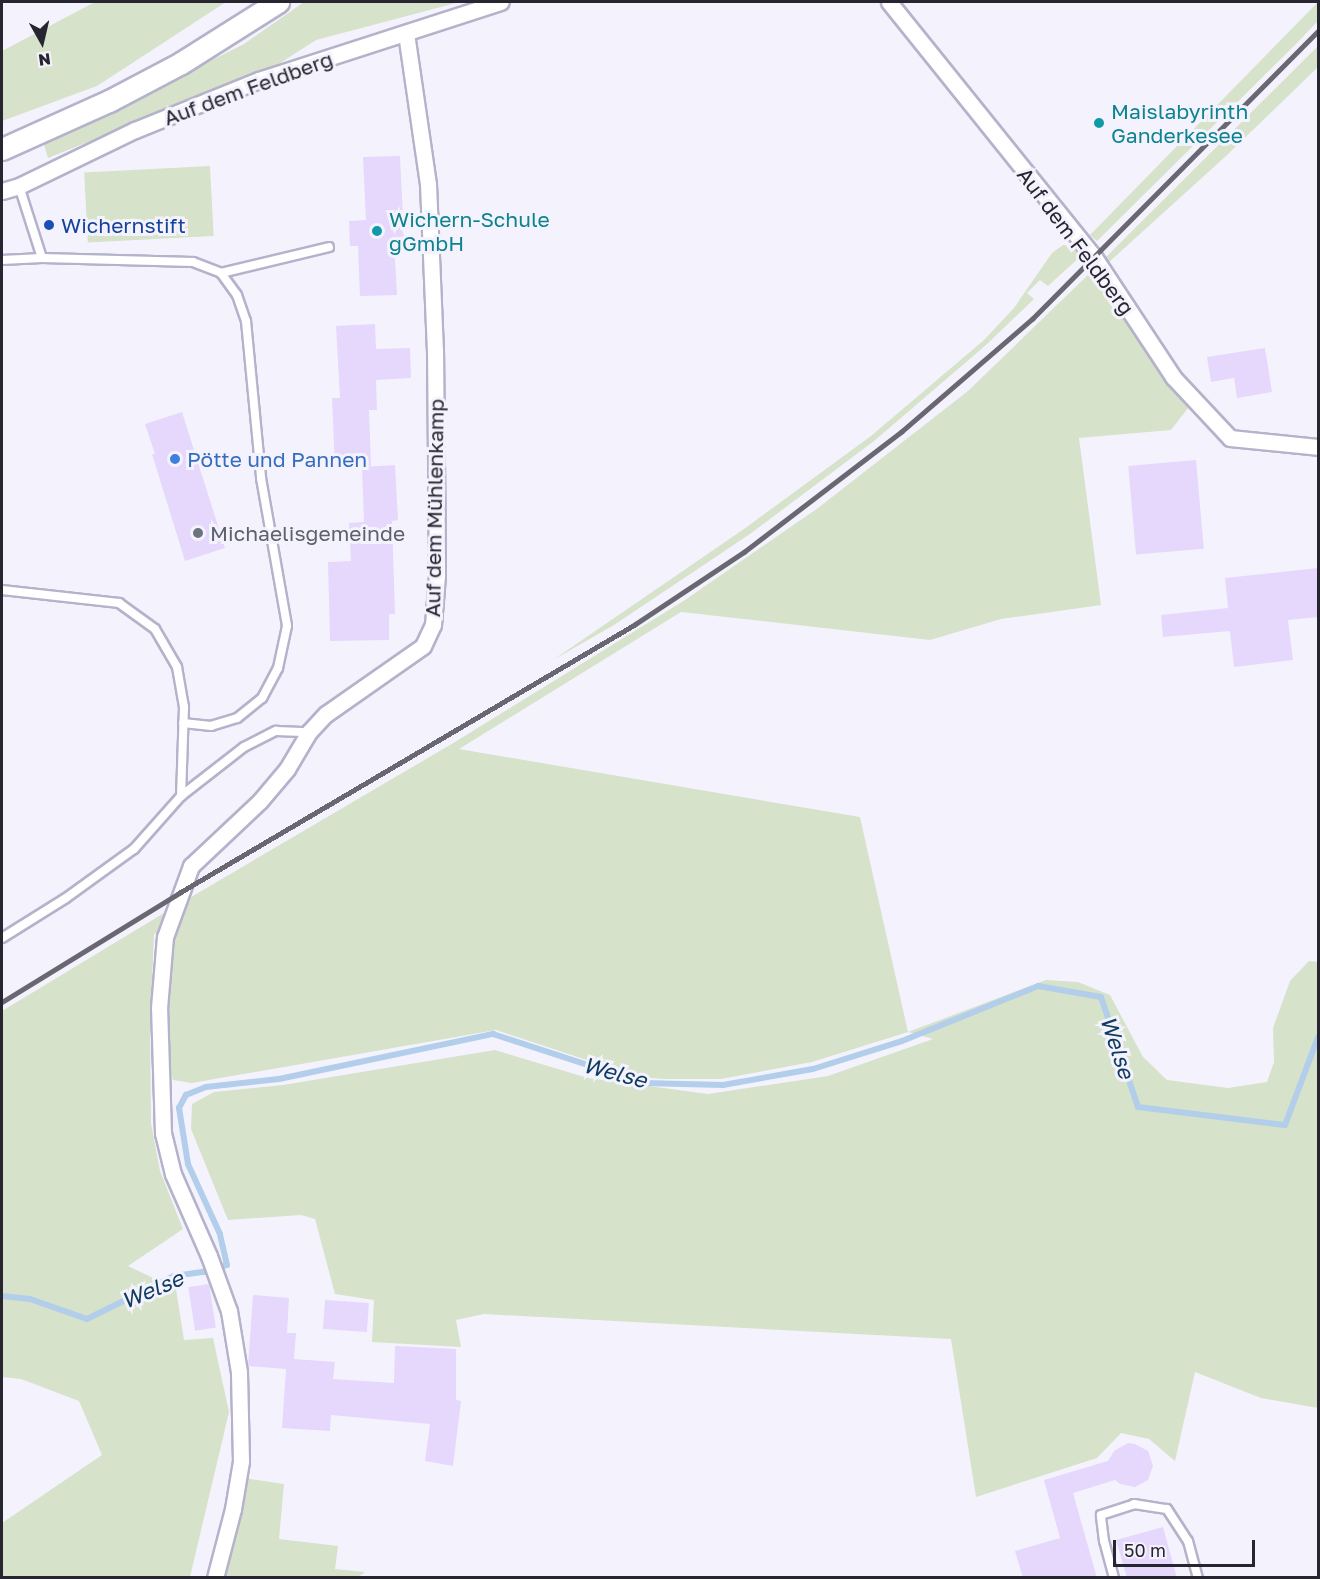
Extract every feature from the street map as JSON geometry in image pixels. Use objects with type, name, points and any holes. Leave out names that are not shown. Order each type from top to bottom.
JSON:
[{"type":"main road","points":[[2,149],[110,101],[181,63],[278,2]]},
{"type":"street","name":"Auf dem Feldberg","points":[[2,191],[19,186],[135,130],[259,80],[501,2]]},
{"type":"street","name":"Auf dem Feldberg","points":[[889,2],[1094,257],[1173,377],[1230,438],[1318,447]]},
{"type":"street","name":"Auf dem Mühlenkamp","points":[[215,1578],[233,1509],[241,1461],[239,1372],[229,1311],[209,1256],[173,1174],[163,1133],[159,1008],[165,938],[191,866],[260,801],[287,769],[309,732],[339,702],[384,675],[423,646],[433,625],[437,575],[435,351],[428,184],[406,33]]},
{"type":"lane","points":[[19,186],[42,258]]},
{"type":"lane","points":[[2,260],[42,258],[193,262],[222,273],[329,247]]},
{"type":"lane","points":[[183,723],[211,726],[237,718],[262,698],[278,668],[287,626],[261,478],[246,321],[237,296],[222,273]]},
{"type":"lane","points":[[2,590],[119,603],[155,629],[177,668],[184,706],[181,796]]},
{"type":"lane","points":[[2,938],[66,898],[134,849],[181,796],[244,747],[276,731],[309,732]]},
{"type":"lane","points":[[1114,1578],[1104,1541],[1101,1515],[1134,1504],[1167,1509],[1188,1541],[1198,1578]]},
{"type":"green space","points":[[95,2],[226,2],[97,86],[2,121],[2,51]]},
{"type":"green space","points":[[304,2],[460,2],[316,40],[274,67],[48,158],[44,144],[244,44]]},
{"type":"green space","points":[[1318,2],[1318,21],[1297,43],[1097,241],[1090,235]]},
{"type":"green space","points":[[1318,46],[1318,67],[1226,156],[1108,263],[1105,258]]},
{"type":"green space","points":[[210,166],[214,236],[88,242],[84,173]]},
{"type":"green space","points":[[1063,245],[1072,246],[1082,255],[1048,286],[1040,280],[1027,293],[1034,299],[986,345],[874,441],[750,534],[614,625],[553,660],[744,529],[871,436],[984,340],[1014,308],[1052,253]]},
{"type":"green space","points":[[1091,272],[1188,408],[1171,430],[1079,438],[1101,605],[1001,619],[930,640],[681,612],[459,749],[860,817],[908,1032],[812,1062],[721,1079],[638,1077],[496,1030],[192,1083],[173,1080],[167,1056],[171,941],[181,903],[455,742],[685,600],[818,508],[968,391]]},
{"type":"green space","points":[[164,913],[160,931],[154,934],[150,1026],[151,1123],[160,1171],[183,1229],[128,1266],[176,1289],[184,1340],[213,1338],[229,1412],[190,1577],[2,1578],[2,1523],[102,1455],[79,1401],[21,1379],[2,1377],[2,1011]]},
{"type":"green space","points":[[1309,961],[1318,962],[1318,1408],[1261,1398],[1195,1372],[1175,1461],[1149,1439],[1121,1433],[1097,1458],[976,1497],[951,1339],[484,1314],[456,1320],[461,1347],[372,1342],[374,1300],[335,1294],[315,1219],[301,1215],[228,1220],[191,1129],[192,1104],[214,1092],[283,1085],[495,1050],[588,1078],[708,1094],[828,1076],[933,1039],[908,1032],[1046,980],[1078,982],[1110,995],[1143,1057],[1167,1080],[1228,1088],[1267,1082],[1274,1062],[1273,1028],[1290,981]]},
{"type":"green space","points":[[243,1478],[284,1484],[279,1539],[338,1546],[335,1569],[365,1572],[357,1578],[221,1578]]},
{"type":"building","name":"Wichern-Schule gGmbH","points":[[400,156],[404,240],[394,241],[397,295],[360,296],[358,246],[350,246],[349,221],[366,220],[363,157]]},
{"type":"building","points":[[375,324],[376,349],[410,348],[411,378],[376,380],[377,410],[369,410],[371,466],[335,468],[332,398],[340,398],[336,326]]},
{"type":"building","points":[[1265,348],[1272,392],[1237,398],[1234,378],[1211,382],[1207,357]]},
{"type":"building","points":[[182,412],[225,548],[185,561],[145,424]]},
{"type":"building","points":[[1196,460],[1204,549],[1136,555],[1128,466]]},
{"type":"building","points":[[395,465],[398,520],[392,521],[395,614],[389,614],[389,640],[330,641],[328,562],[351,561],[349,523],[364,522],[362,467]]},
{"type":"building","points":[[1318,568],[1318,617],[1288,620],[1293,660],[1234,667],[1230,631],[1163,637],[1161,615],[1228,608],[1225,578]]},
{"type":"building","points":[[209,1284],[216,1327],[195,1331],[188,1287]]},
{"type":"building","points":[[253,1295],[289,1298],[287,1333],[296,1333],[294,1359],[335,1362],[333,1379],[394,1383],[395,1346],[456,1349],[456,1400],[461,1401],[453,1466],[425,1461],[430,1424],[331,1415],[330,1431],[282,1428],[286,1369],[248,1366]]},
{"type":"building","points":[[325,1300],[369,1303],[367,1332],[323,1329]]},
{"type":"building","points":[[1128,1443],[1148,1451],[1153,1466],[1148,1480],[1135,1487],[1120,1484],[1115,1480],[1073,1493],[1097,1578],[1023,1578],[1015,1551],[1060,1538],[1044,1480],[1108,1461],[1114,1451]]},
{"type":"building","points":[[1163,1527],[1177,1578],[1127,1578],[1116,1540]]},
{"type":"waterway","name":"Welse","points":[[2,1296],[30,1299],[87,1319],[174,1276],[204,1272],[227,1265],[220,1234],[188,1164],[179,1108],[186,1095],[206,1087],[279,1079],[493,1034],[643,1083],[723,1085],[813,1069],[902,1041],[1038,986],[1101,997],[1138,1107],[1285,1125],[1318,1037]]},
{"type":"railway","points":[[2,1002],[179,893],[634,625],[744,552],[901,432],[1032,319],[1318,31]]},
{"type":"place","name":"Maislabyrinth Ganderkesee","points":[[1099,123]]},
{"type":"place","name":"Wichernstift","points":[[49,225]]},
{"type":"place","name":"Wichern-Schule gGmbH","points":[[377,231]]},
{"type":"place","name":"Pötte und Pannen","points":[[175,459]]},
{"type":"place","name":"Michaelisgemeinde","points":[[198,533]]}]
